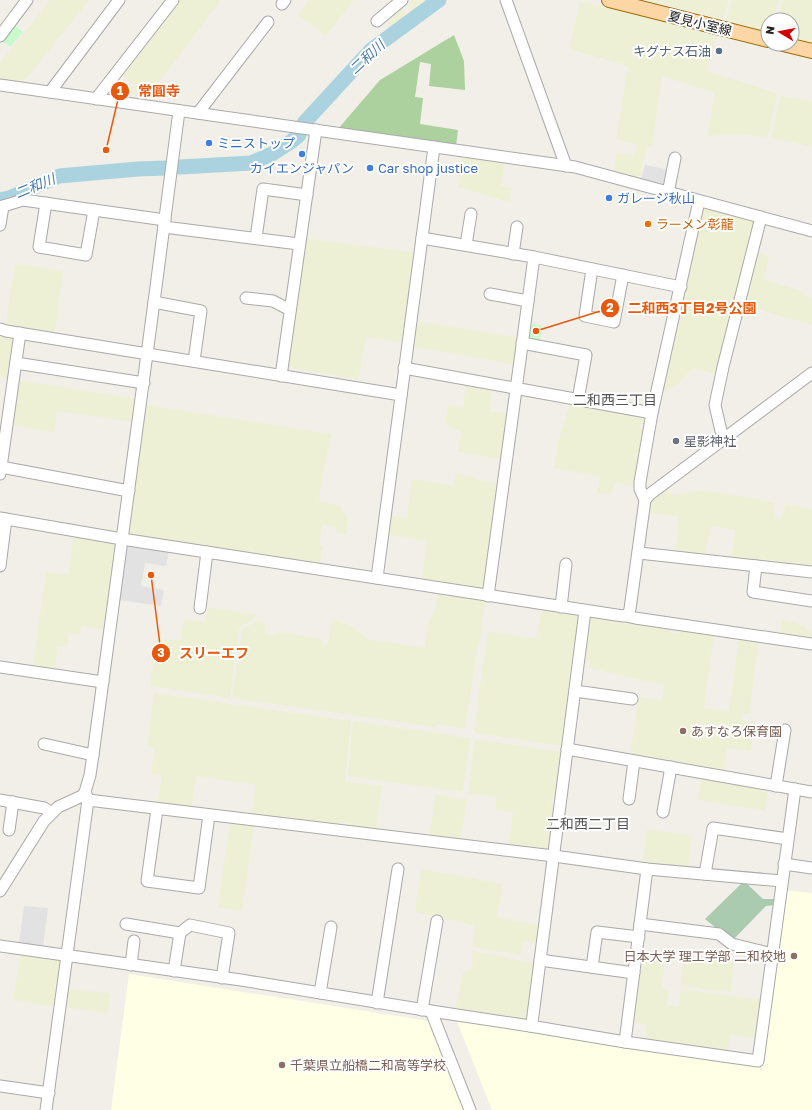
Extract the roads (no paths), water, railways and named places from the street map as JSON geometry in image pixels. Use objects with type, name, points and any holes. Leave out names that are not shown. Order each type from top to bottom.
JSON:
[{"type":"main road","name":"夏見小室線","points":[[610,0],[760,38]]},
{"type":"main road","points":[[800,48],[812,51]]},
{"type":"street","points":[[0,36],[27,0]]},
{"type":"street","points":[[50,92],[119,0]]},
{"type":"street","points":[[96,99],[173,0]]},
{"type":"street","points":[[377,21],[402,0]]},
{"type":"street","points":[[506,0],[566,166]]},
{"type":"street","points":[[198,113],[268,22]]},
{"type":"street","points":[[0,85],[575,167],[812,231]]},
{"type":"street","points":[[46,1110],[68,956],[89,781],[94,755],[148,354],[178,111]]},
{"type":"street","points":[[281,376],[316,130]]},
{"type":"street","points":[[377,578],[434,147]]},
{"type":"street","points":[[668,193],[675,158]]},
{"type":"street","points":[[256,238],[263,189],[307,195]]},
{"type":"street","points":[[0,225],[2,207],[23,200],[94,210],[165,223],[299,244]]},
{"type":"street","points":[[626,616],[629,613],[639,553],[645,500],[640,488],[640,482],[652,413],[699,201]]},
{"type":"street","points":[[46,203],[39,247],[86,255],[94,210]]},
{"type":"street","points":[[466,245],[472,214]]},
{"type":"street","points":[[725,437],[721,431],[715,406],[723,367],[762,217]]},
{"type":"street","points":[[513,254],[517,226]]},
{"type":"street","points":[[422,238],[534,257],[681,287]]},
{"type":"street","points":[[488,596],[534,257]]},
{"type":"street","points":[[592,269],[585,316],[614,322],[623,275]]},
{"type":"street","points":[[490,294],[528,301]]},
{"type":"street","points":[[246,298],[273,301],[290,310]]},
{"type":"street","points":[[154,302],[201,311],[194,361]]},
{"type":"street","points":[[0,329],[401,395]]},
{"type":"street","points":[[20,333],[16,363],[5,409],[0,470],[129,491]]},
{"type":"street","points":[[522,343],[586,354],[578,400]]},
{"type":"street","points":[[16,363],[144,383]]},
{"type":"street","points":[[404,368],[652,413]]},
{"type":"street","points":[[645,500],[650,494],[812,373]]},
{"type":"street","points":[[0,566],[3,519],[585,611],[812,644]]},
{"type":"street","points":[[200,608],[207,552]]},
{"type":"street","points":[[639,553],[812,572]]},
{"type":"street","points":[[561,607],[566,564]]},
{"type":"street","points":[[756,566],[753,592],[812,601]]},
{"type":"street","points":[[530,1026],[532,1023],[585,611]]},
{"type":"street","points":[[0,667],[103,682]]},
{"type":"street","points":[[575,691],[632,699]]},
{"type":"street","points":[[776,786],[785,730]]},
{"type":"street","points":[[44,744],[94,755]]},
{"type":"street","points":[[568,750],[812,792]]},
{"type":"street","points":[[629,799],[634,761]]},
{"type":"street","points":[[663,812],[671,767]]},
{"type":"street","points":[[0,946],[222,978],[625,1042],[758,1061],[795,789]]},
{"type":"street","points":[[0,891],[44,821],[58,807],[82,796],[209,815],[554,856],[648,869],[782,881]]},
{"type":"street","points":[[0,800],[44,808],[52,813]]},
{"type":"street","points":[[9,830],[12,802]]},
{"type":"street","points":[[157,808],[147,881],[199,888],[209,815]]},
{"type":"street","points":[[705,874],[713,828],[788,838]]},
{"type":"street","points":[[784,864],[812,868]]},
{"type":"street","points":[[378,1003],[398,869]]},
{"type":"street","points":[[625,1042],[648,869]]},
{"type":"street","points":[[437,921],[427,1011],[470,1110]]},
{"type":"street","points":[[126,924],[180,933]]},
{"type":"street","points":[[640,924],[719,934],[732,944],[772,954]]},
{"type":"street","points":[[174,971],[180,933],[190,925],[229,933],[222,978]]},
{"type":"street","points":[[320,993],[331,927]]},
{"type":"street","points":[[592,967],[597,932],[639,937]]},
{"type":"street","points":[[131,965],[134,941]]},
{"type":"street","points":[[540,960],[634,973]]},
{"type":"street","points":[[0,1086],[49,1093]]},
{"type":"waterway","name":"二和川","points":[[304,123],[371,50],[439,0]]},
{"type":"waterway","name":"二和川","points":[[180,167],[251,163],[272,154],[299,135]]},
{"type":"waterway","name":"二和川","points":[[0,200],[9,198],[59,176],[166,168]]},
{"type":"place","name":"キグナス石油","points":[[719,51]]},
{"type":"place","name":"ミニストップ","points":[[209,143]]},
{"type":"place","name":"常圓寺","points":[[106,150]]},
{"type":"place","name":"カイエンジャパン","points":[[302,154]]},
{"type":"place","name":"Car shop justice","points":[[370,168]]},
{"type":"place","name":"ガレージ秋山","points":[[609,198]]},
{"type":"place","name":"ラーメン彰龍","points":[[648,224]]},
{"type":"place","name":"二和西3丁目2号公園","points":[[536,331]]},
{"type":"place","name":"星影神社","points":[[676,441]]},
{"type":"place","name":"スリーエフ","points":[[151,575]]},
{"type":"place","name":"あすなろ保育園","points":[[683,731]]},
{"type":"place","name":"日本大学 理工学部 二和校地","points":[[794,956]]},
{"type":"place","name":"千葉県立船橋二和高等学校","points":[[282,1065]]},
{"type":"district","name":"二和西三丁目","points":[[615,400]]},
{"type":"district","name":"二和西二丁目","points":[[588,824]]}]
